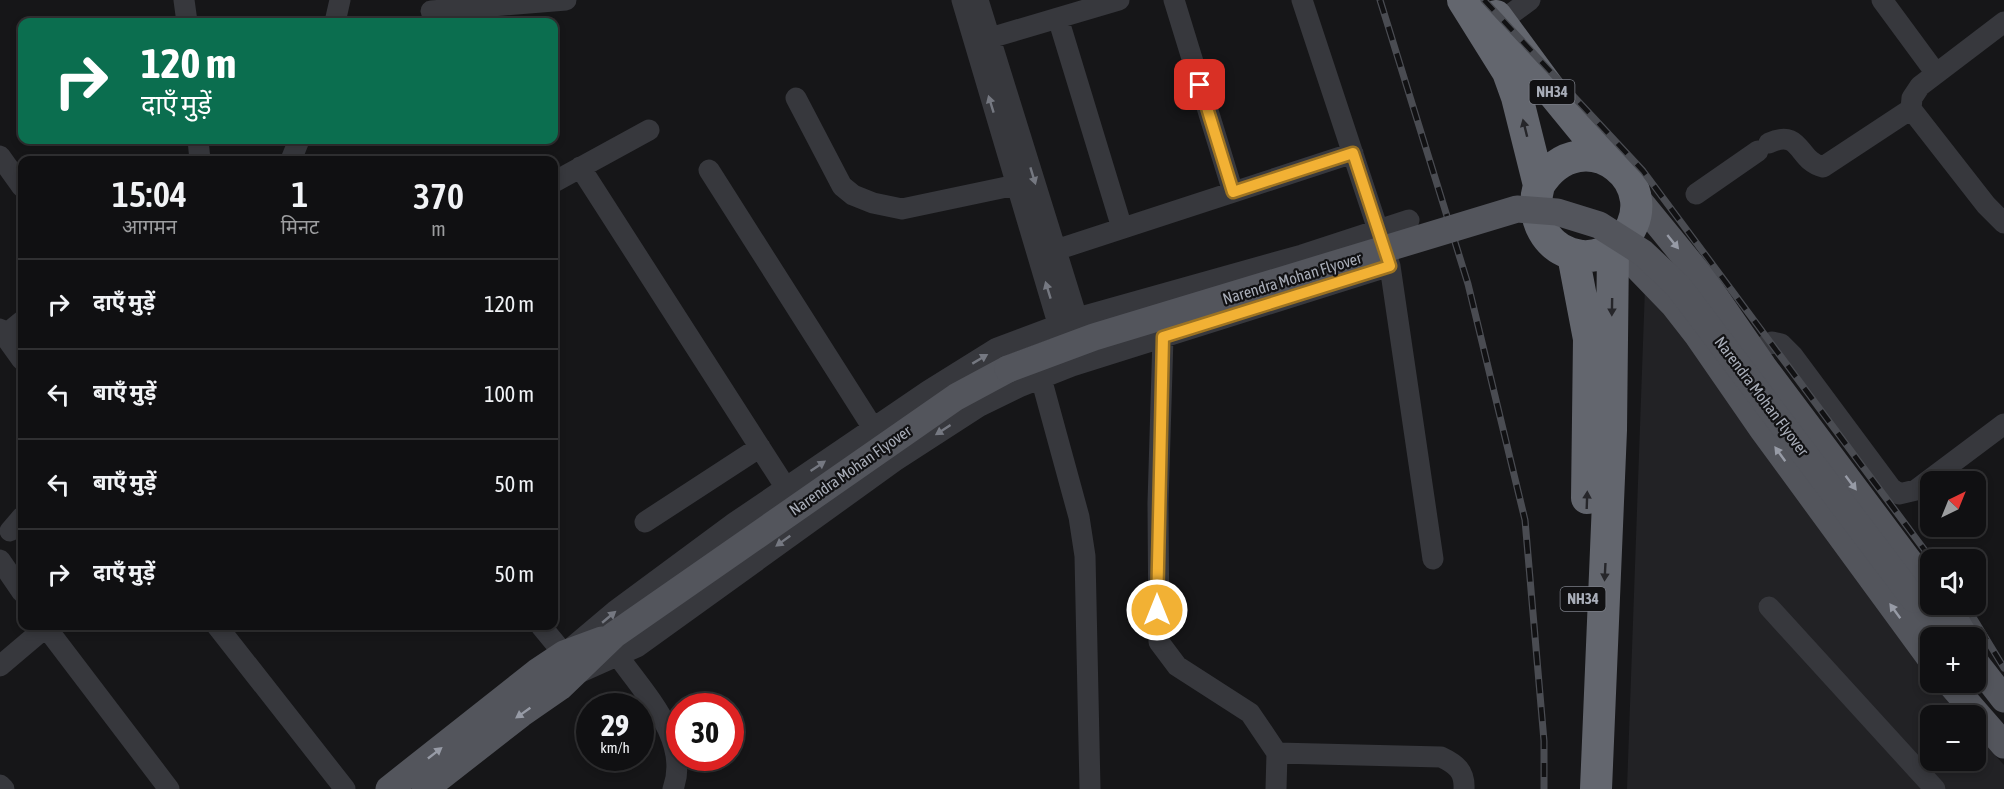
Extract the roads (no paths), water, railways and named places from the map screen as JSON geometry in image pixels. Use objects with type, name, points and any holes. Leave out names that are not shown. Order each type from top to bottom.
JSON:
[{"type":"highway","name":"NH34","points":[[1462,0],[1508,72],[1518,97],[1539,185],[1535,207],[1540,228],[1548,240],[1574,255],[1589,339],[1590,398],[1577,789]]},
{"type":"highway","name":"NH34","points":[[1493,11],[1549,88],[1608,160],[1621,169],[1636,197]]},
{"type":"highway","points":[[1539,185],[1554,166],[1576,156],[1592,155],[1608,160]]},
{"type":"highway","points":[[1574,255],[1594,255],[1615,247],[1633,224],[1636,197]]},
{"type":"highway","name":"NH34","points":[[1596,789],[1611,430],[1615,247]]},
{"type":"main road","points":[[1636,197],[1703,279],[1920,591]]},
{"type":"main road","name":"Narendra Mohan Flyover","points":[[567,666],[616,646],[956,397],[1008,369],[1094,337],[1331,267],[1463,223],[1517,209],[1557,212],[1599,225],[1643,253],[1678,286],[1920,591]]},
{"type":"main road","points":[[1615,247],[1673,304],[1698,336],[1763,430],[1920,644]]},
{"type":"main road","points":[[1986,658],[2004,681]]},
{"type":"main road","points":[[389,789],[537,672],[567,666]]},
{"type":"main road","points":[[425,789],[567,666]]},
{"type":"main road","points":[[1986,676],[2004,699]]},
{"type":"main road","points":[[1959,693],[2004,745]]},
{"type":"main road","points":[[1979,693],[2004,723]]},
{"type":"street","points":[[184,0],[186,18]]},
{"type":"street","points":[[336,18],[340,0]]},
{"type":"street","points":[[431,11],[566,0]]},
{"type":"street","points":[[962,0],[1016,185],[1068,322],[1081,363]]},
{"type":"street","points":[[978,0],[1056,250],[1068,322]]},
{"type":"street","points":[[990,38],[1119,0]]},
{"type":"street","points":[[1174,0],[1233,192]]},
{"type":"street","points":[[1302,0],[1390,266],[1433,559]]},
{"type":"street","points":[[1493,11],[1530,0]]},
{"type":"street","points":[[1882,0],[1935,72]]},
{"type":"street","points":[[1058,18],[1122,228]]},
{"type":"street","points":[[2004,22],[1935,72],[1911,98],[1911,109],[1986,205],[2004,223]]},
{"type":"street","points":[[796,98],[842,186],[863,200],[902,209],[1016,185]]},
{"type":"street","points":[[1696,194],[1764,147],[1781,138],[1792,140],[1814,164],[1824,167],[1911,109]]},
{"type":"street","points":[[558,180],[649,130]]},
{"type":"street","points":[[1056,250],[1353,153]]},
{"type":"street","points":[[0,156],[18,181]]},
{"type":"street","points":[[580,167],[786,488]]},
{"type":"street","points":[[709,170],[873,428]]},
{"type":"street","points":[[544,630],[567,666],[615,611],[873,428],[998,348],[1068,322],[1302,255],[1409,220]]},
{"type":"street","points":[[616,646],[637,647],[895,461],[980,406],[1041,378],[1081,363],[1390,266]]},
{"type":"street","points":[[18,323],[2,332],[18,354]]},
{"type":"street","points":[[1163,337],[1158,503],[1159,642],[1177,666],[1250,713],[1277,753],[1276,789]]},
{"type":"street","points":[[1754,352],[1772,342],[1780,344],[1793,356],[1891,488],[1899,494],[1916,490],[2004,424]]},
{"type":"street","points":[[1041,378],[1079,517],[1085,556],[1090,789]]},
{"type":"street","points":[[645,522],[760,447]]},
{"type":"street","points":[[0,561],[18,586]]},
{"type":"street","points":[[1769,607],[1935,789]]},
{"type":"street","points":[[0,666],[40,630]]},
{"type":"street","points":[[48,630],[169,789]]},
{"type":"street","points":[[220,630],[345,789]]},
{"type":"street","points":[[616,646],[674,744],[677,774],[673,789]]},
{"type":"street","points":[[1277,753],[1441,757],[1455,763],[1464,777],[1464,789]]},
{"type":"street","points":[[0,785],[4,789]]},
{"type":"railway","points":[[1380,0],[1468,284],[1525,520],[1544,741],[1544,789]]},
{"type":"railway","points":[[1484,0],[1643,171],[1924,549]]},
{"type":"railway","points":[[1972,615],[2004,668]]}]
